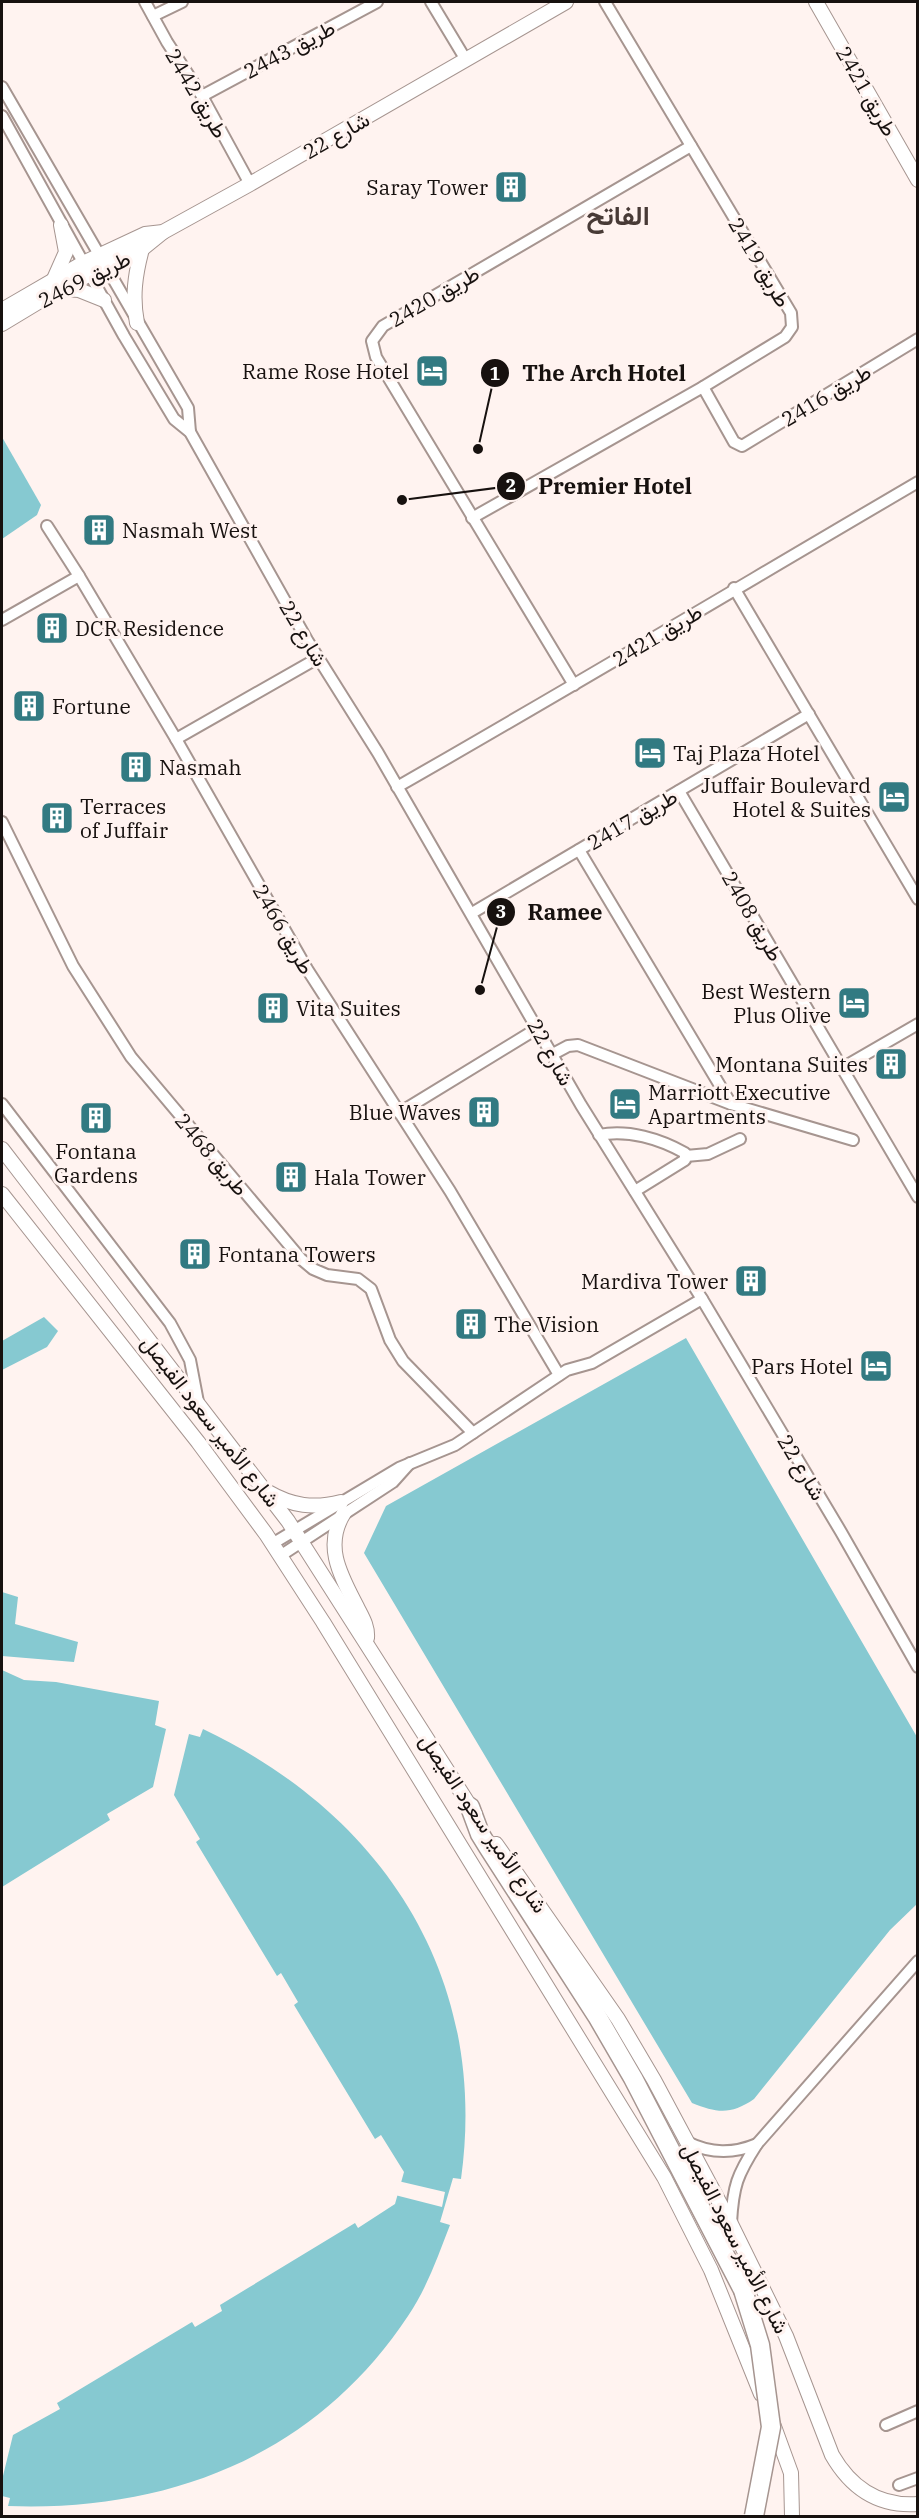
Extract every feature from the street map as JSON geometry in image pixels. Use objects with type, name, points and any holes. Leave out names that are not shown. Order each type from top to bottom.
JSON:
[{"type":"main road","points":[[470,1807],[484,1841],[597,2016],[633,2078],[743,2289],[760,2345],[771,2427],[754,2517]]},
{"type":"street","name":"طريق 2442","points":[[145,2],[167,42],[202,96],[250,184]]},
{"type":"street","points":[[153,16],[182,2]]},
{"type":"street","name":"طريق 2443","points":[[202,96],[377,2]]},
{"type":"street","points":[[430,2],[466,60]]},
{"type":"street","name":"شارع 22","points":[[2,310],[57,284],[83,263],[103,261],[145,234],[164,231],[566,2]]},
{"type":"street","name":"طريق 2419","points":[[472,518],[703,387],[785,337],[792,327],[791,313],[605,2]]},
{"type":"street","name":"طريق 2421","points":[[816,2],[918,180]]},
{"type":"street","name":"شارع 22","points":[[2,87],[188,408],[190,432]]},
{"type":"street","name":"شارع 22","points":[[2,117],[90,276],[174,419],[190,432],[318,658],[338,686],[472,913],[599,1135],[702,1299],[841,1532],[918,1667]]},
{"type":"street","name":"طريق 2420","points":[[574,685],[376,357],[372,341],[383,326],[691,146]]},
{"type":"street","points":[[61,225],[66,252],[57,284],[104,300]]},
{"type":"street","name":"طريق 2469","points":[[2,324],[57,284],[90,276],[103,261],[142,249],[164,231]]},
{"type":"street","points":[[137,323],[134,289],[142,249]]},
{"type":"street","name":"طريق 2416","points":[[703,387],[734,442],[745,445],[918,339]]},
{"type":"street","name":"طريق 2421","points":[[397,787],[918,482]]},
{"type":"street","name":"طريق 2466","points":[[47,526],[176,740],[307,969],[450,1191],[560,1375]]},
{"type":"street","points":[[2,620],[78,576]]},
{"type":"street","points":[[734,588],[918,899]]},
{"type":"street","points":[[176,740],[318,658]]},
{"type":"street","name":"طريق 2417","points":[[472,913],[809,714]]},
{"type":"street","name":"طريق 2408","points":[[679,790],[842,1068],[914,1182],[918,1197]]},
{"type":"street","name":"طريق 2468","points":[[2,822],[73,966],[131,1057],[301,1259],[313,1269],[327,1275],[358,1279],[371,1289],[390,1340],[403,1360],[473,1433]]},
{"type":"street","name":"طريق 2417","points":[[579,850],[731,1104]]},
{"type":"street","points":[[842,1068],[918,1024]]},
{"type":"street","points":[[399,1113],[537,1028]]},
{"type":"street","points":[[553,1054],[568,1046],[578,1045],[731,1104],[853,1140]]},
{"type":"street","points":[[2,1104],[170,1323],[190,1360],[198,1403]]},
{"type":"street","points":[[599,1135],[622,1131],[636,1134],[684,1152],[686,1156]]},
{"type":"street","points":[[635,1191],[686,1156],[700,1156],[718,1151],[740,1139]]},
{"type":"street","name":"شارع الأمير سعود الفيصل","points":[[2,1149],[298,1536],[470,1807],[618,2019],[731,2224],[794,2353],[832,2455],[841,2471],[859,2490],[869,2495],[886,2502],[904,2505],[918,2504]]},
{"type":"street","name":"شارع الأمير سعود الفيصل","points":[[2,1194],[198,1442],[276,1550],[363,1685],[664,2177],[711,2270],[788,2461],[792,2486],[792,2517]]},
{"type":"street","points":[[276,1550],[410,1463],[455,1445],[567,1370],[592,1363],[702,1299]]},
{"type":"street","points":[[265,1490],[278,1498],[303,1506],[342,1508]]},
{"type":"street","points":[[342,1508],[336,1528],[334,1552],[342,1577],[366,1627],[366,1643]]},
{"type":"street","points":[[731,2224],[733,2190],[737,2177],[757,2144],[918,1961]]},
{"type":"street","points":[[687,2142],[712,2151],[728,2152],[743,2150],[757,2144]]},
{"type":"street","points":[[886,2425],[918,2411]]},
{"type":"street","points":[[899,2485],[918,2478]]},
{"type":"water","points":[[2,437],[41,505],[37,515],[2,539]]},
{"type":"water","points":[[44,1317],[58,1331],[47,1347],[2,1370],[2,1341]]},
{"type":"water","points":[[686,1338],[917,1737],[917,1904],[890,1930],[754,2099],[738,2108],[724,2111],[692,2103],[364,1553],[386,1506]]},
{"type":"water","points":[[2,1592],[18,1597],[15,1624],[78,1642],[74,1662],[2,1656]]},
{"type":"water","points":[[2,1670],[24,1680],[56,1682],[159,1701],[155,1725],[166,1729],[153,1787],[107,1814],[110,1820],[2,1887]]},
{"type":"water","points":[[203,1729],[267,1765],[324,1807],[372,1856],[410,1910],[439,1971],[458,2036],[465,2105],[461,2179],[453,2178],[440,2222],[450,2225],[432,2272],[415,2305],[371,2364],[329,2405],[284,2439],[234,2465],[181,2485],[126,2498],[68,2505],[8,2506],[10,2498],[2,2496],[2,2480],[13,2435],[60,2409],[57,2403],[192,2322],[195,2327],[222,2311],[220,2305],[355,2223],[358,2228],[395,2204],[404,2172],[381,2135],[375,2139],[294,2005],[298,2002],[281,1973],[277,1976],[196,1842],[200,1839],[174,1795],[189,1734],[200,1737]]},
{"type":"pier","points":[[398,2181],[445,2192],[442,2207],[395,2195]]},
{"type":"place","name":"Saray Tower","points":[[511,187]]},
{"type":"place","name":"Rame Rose Hotel","points":[[432,371]]},
{"type":"place","name":"The Arch Hotel","points":[[478,449]]},
{"type":"place","name":"Premier Hotel","points":[[402,500]]},
{"type":"place","name":"Nasmah West","points":[[99,530]]},
{"type":"place","name":"DCR Residence","points":[[52,628]]},
{"type":"place","name":"Fortune","points":[[29,706]]},
{"type":"place","name":"Taj Plaza Hotel","points":[[650,753]]},
{"type":"place","name":"Nasmah","points":[[136,767]]},
{"type":"place","name":"Juffair Boulevard Hotel & Suites","points":[[894,797]]},
{"type":"place","name":"Terraces of Juffair","points":[[57,818]]},
{"type":"place","name":"Ramee","points":[[480,990]]},
{"type":"place","name":"Best Western Plus Olive","points":[[854,1003]]},
{"type":"place","name":"Vita Suites","points":[[273,1008]]},
{"type":"place","name":"Montana Suites","points":[[891,1064]]},
{"type":"place","name":"Marriott Executive Apartments","points":[[625,1104]]},
{"type":"place","name":"Blue Waves","points":[[484,1112]]},
{"type":"place","name":"Fontana Gardens","points":[[96,1118]]},
{"type":"place","name":"Hala Tower","points":[[291,1177]]},
{"type":"place","name":"Fontana Towers","points":[[195,1254]]},
{"type":"place","name":"Mardiva Tower","points":[[751,1281]]},
{"type":"place","name":"The Vision","points":[[471,1324]]},
{"type":"place","name":"Pars Hotel","points":[[876,1366]]},
{"type":"district","name":"الفاتح","points":[[618,214]]}]
